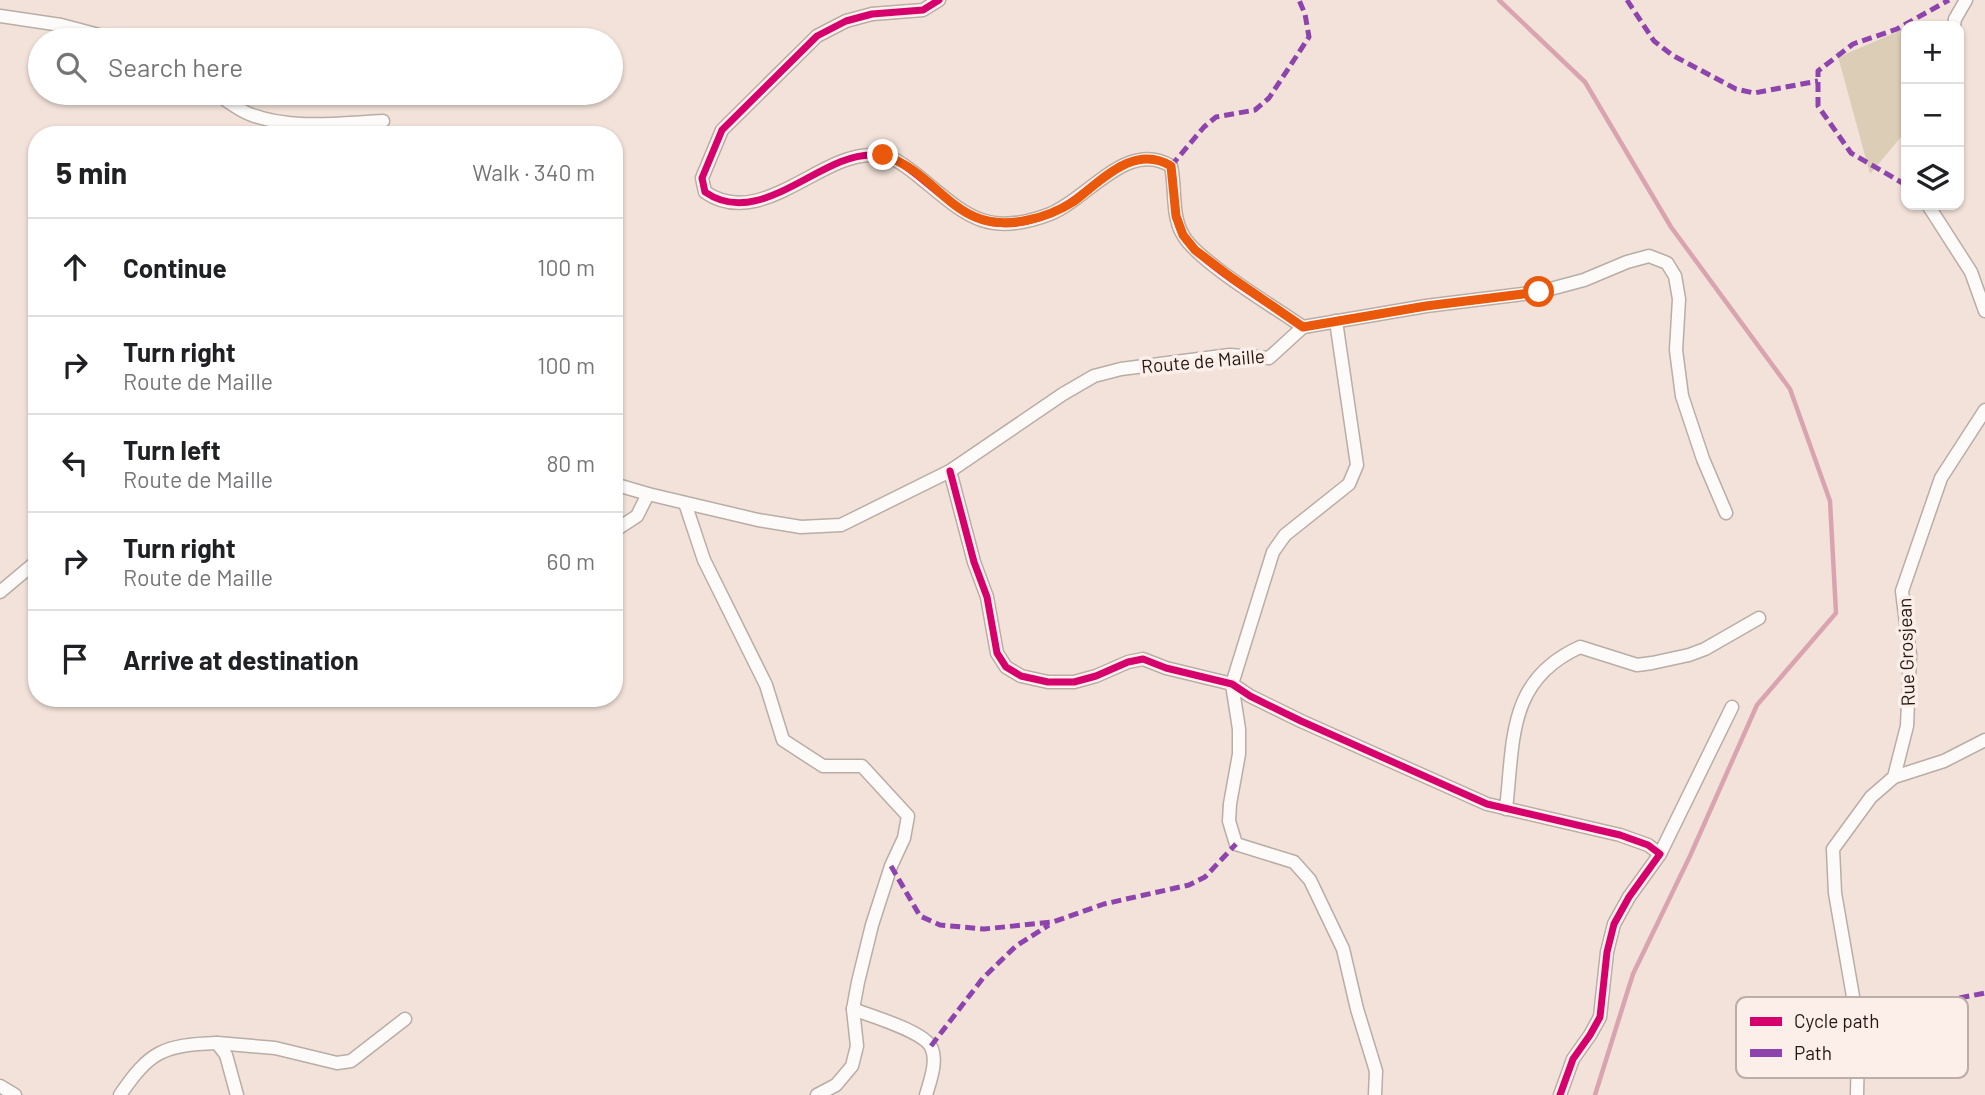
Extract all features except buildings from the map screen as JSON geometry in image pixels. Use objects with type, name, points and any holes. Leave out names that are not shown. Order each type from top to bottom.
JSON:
[{"type":"street","points":[[939,0],[923,10],[873,14],[846,21],[817,36],[722,130],[702,178],[705,192],[716,200],[731,203],[763,198],[797,186],[846,159],[866,154],[883,155],[899,160],[957,207],[978,220],[1000,224],[1029,220],[1071,203],[1129,161],[1160,159],[1171,166],[1176,216],[1189,243],[1232,278],[1303,327],[1426,306],[1539,292],[1584,280],[1649,256],[1667,263],[1675,276],[1679,299],[1676,350],[1682,396],[1703,459],[1726,513]]},
{"type":"street","points":[[1955,21],[1966,0]]},
{"type":"street","points":[[0,16],[72,28]]},
{"type":"street","points":[[234,105],[249,115],[276,122],[308,124],[383,121]]},
{"type":"street","points":[[1931,210],[1971,272],[1985,311]]},
{"type":"street","points":[[1336,321],[1357,465],[1349,484],[1285,535],[1273,552],[1232,684],[1239,729],[1239,754],[1229,821],[1236,844],[1294,862],[1310,880],[1342,949],[1376,1070],[1375,1095]]},
{"type":"street","name":"Route de Maille","points":[[623,487],[685,503],[801,527],[841,525],[950,471],[1094,376],[1121,369],[1230,355],[1269,358],[1303,327]]},
{"type":"street","name":"Rue Grosjean","points":[[1894,777],[1908,726],[1910,655],[1902,591],[1941,478],[1985,410]]},
{"type":"street","points":[[950,471],[974,562],[987,597],[997,653],[1006,667],[1021,676],[1048,682],[1074,682],[1143,659],[1166,668],[1232,684],[1301,721],[1488,804],[1620,835],[1648,845],[1660,855]]},
{"type":"street","points":[[623,525],[637,516],[648,494]]},
{"type":"street","points":[[685,503],[704,560],[766,685],[783,740],[823,765],[862,766],[908,816],[904,838],[891,866],[872,925],[858,982],[853,1009],[857,1046],[852,1066],[836,1085],[817,1095]]},
{"type":"street","points":[[0,592],[28,569]]},
{"type":"street","points":[[1506,809],[1515,729],[1522,700],[1533,680],[1565,653],[1580,647],[1637,665],[1652,663],[1705,649],[1759,618]]},
{"type":"street","points":[[1560,1095],[1573,1059],[1600,1017],[1607,952],[1614,924],[1629,897],[1660,855],[1732,707]]},
{"type":"street","points":[[1853,997],[1835,893],[1833,849],[1871,797],[1894,777],[1944,761],[1985,740]]},
{"type":"street","points":[[853,1009],[919,1036],[931,1046],[934,1060],[926,1095]]},
{"type":"street","points":[[120,1095],[138,1069],[158,1052],[187,1044],[217,1043],[275,1048],[337,1063],[351,1061],[405,1019]]},
{"type":"street","points":[[217,1043],[226,1055],[237,1095]]},
{"type":"street","points":[[0,1086],[15,1095]]},
{"type":"shaded area","points":[[1901,30],[1901,137],[1870,174],[1836,49],[1841,56]]},
{"type":"waterway","points":[[1499,0],[1585,82],[1671,227],[1790,389],[1830,501],[1836,613],[1757,705],[1690,856],[1633,974],[1595,1095]]},
{"type":"marked path","points":[[1171,166],[1216,117],[1255,110],[1269,98],[1309,37],[1305,14],[1299,0]]},
{"type":"marked path","points":[[1627,0],[1654,41],[1672,55],[1736,89],[1754,93],[1818,81]]},
{"type":"marked path","points":[[1901,182],[1851,153],[1818,106],[1818,71],[1853,44],[1897,29],[1949,0]]},
{"type":"marked path","points":[[891,866],[920,916],[940,925],[984,929],[1053,922],[1104,904],[1189,885],[1205,877],[1236,844]]},
{"type":"marked path","points":[[931,1046],[983,978],[1016,946],[1049,925]]},
{"type":"marked path","points":[[1964,997],[1985,993]]},
{"type":"cycle path","points":[[939,0],[923,10],[872,14],[846,21],[817,36],[722,130],[702,178],[705,192],[726,201],[748,202],[769,197],[854,157],[880,155],[902,164],[963,211],[992,223],[1008,224],[1028,221],[1064,207],[1123,165],[1139,160],[1155,160],[1171,166],[1177,219],[1191,246],[1220,271],[1303,327]]},
{"type":"cycle path","points":[[950,471],[974,562],[987,597],[997,653],[1006,667],[1021,676],[1048,682],[1074,682],[1143,659],[1166,668],[1232,684],[1301,721],[1487,804],[1620,835],[1648,845],[1660,854],[1629,897],[1614,924],[1607,952],[1600,1017],[1573,1059],[1560,1095]]},
{"type":"route","points":[[883,155],[899,160],[957,207],[978,220],[1000,224],[1029,220],[1071,203],[1129,161],[1160,159],[1171,166],[1176,216],[1183,235],[1195,250],[1303,327],[1426,306],[1539,292]]}]
